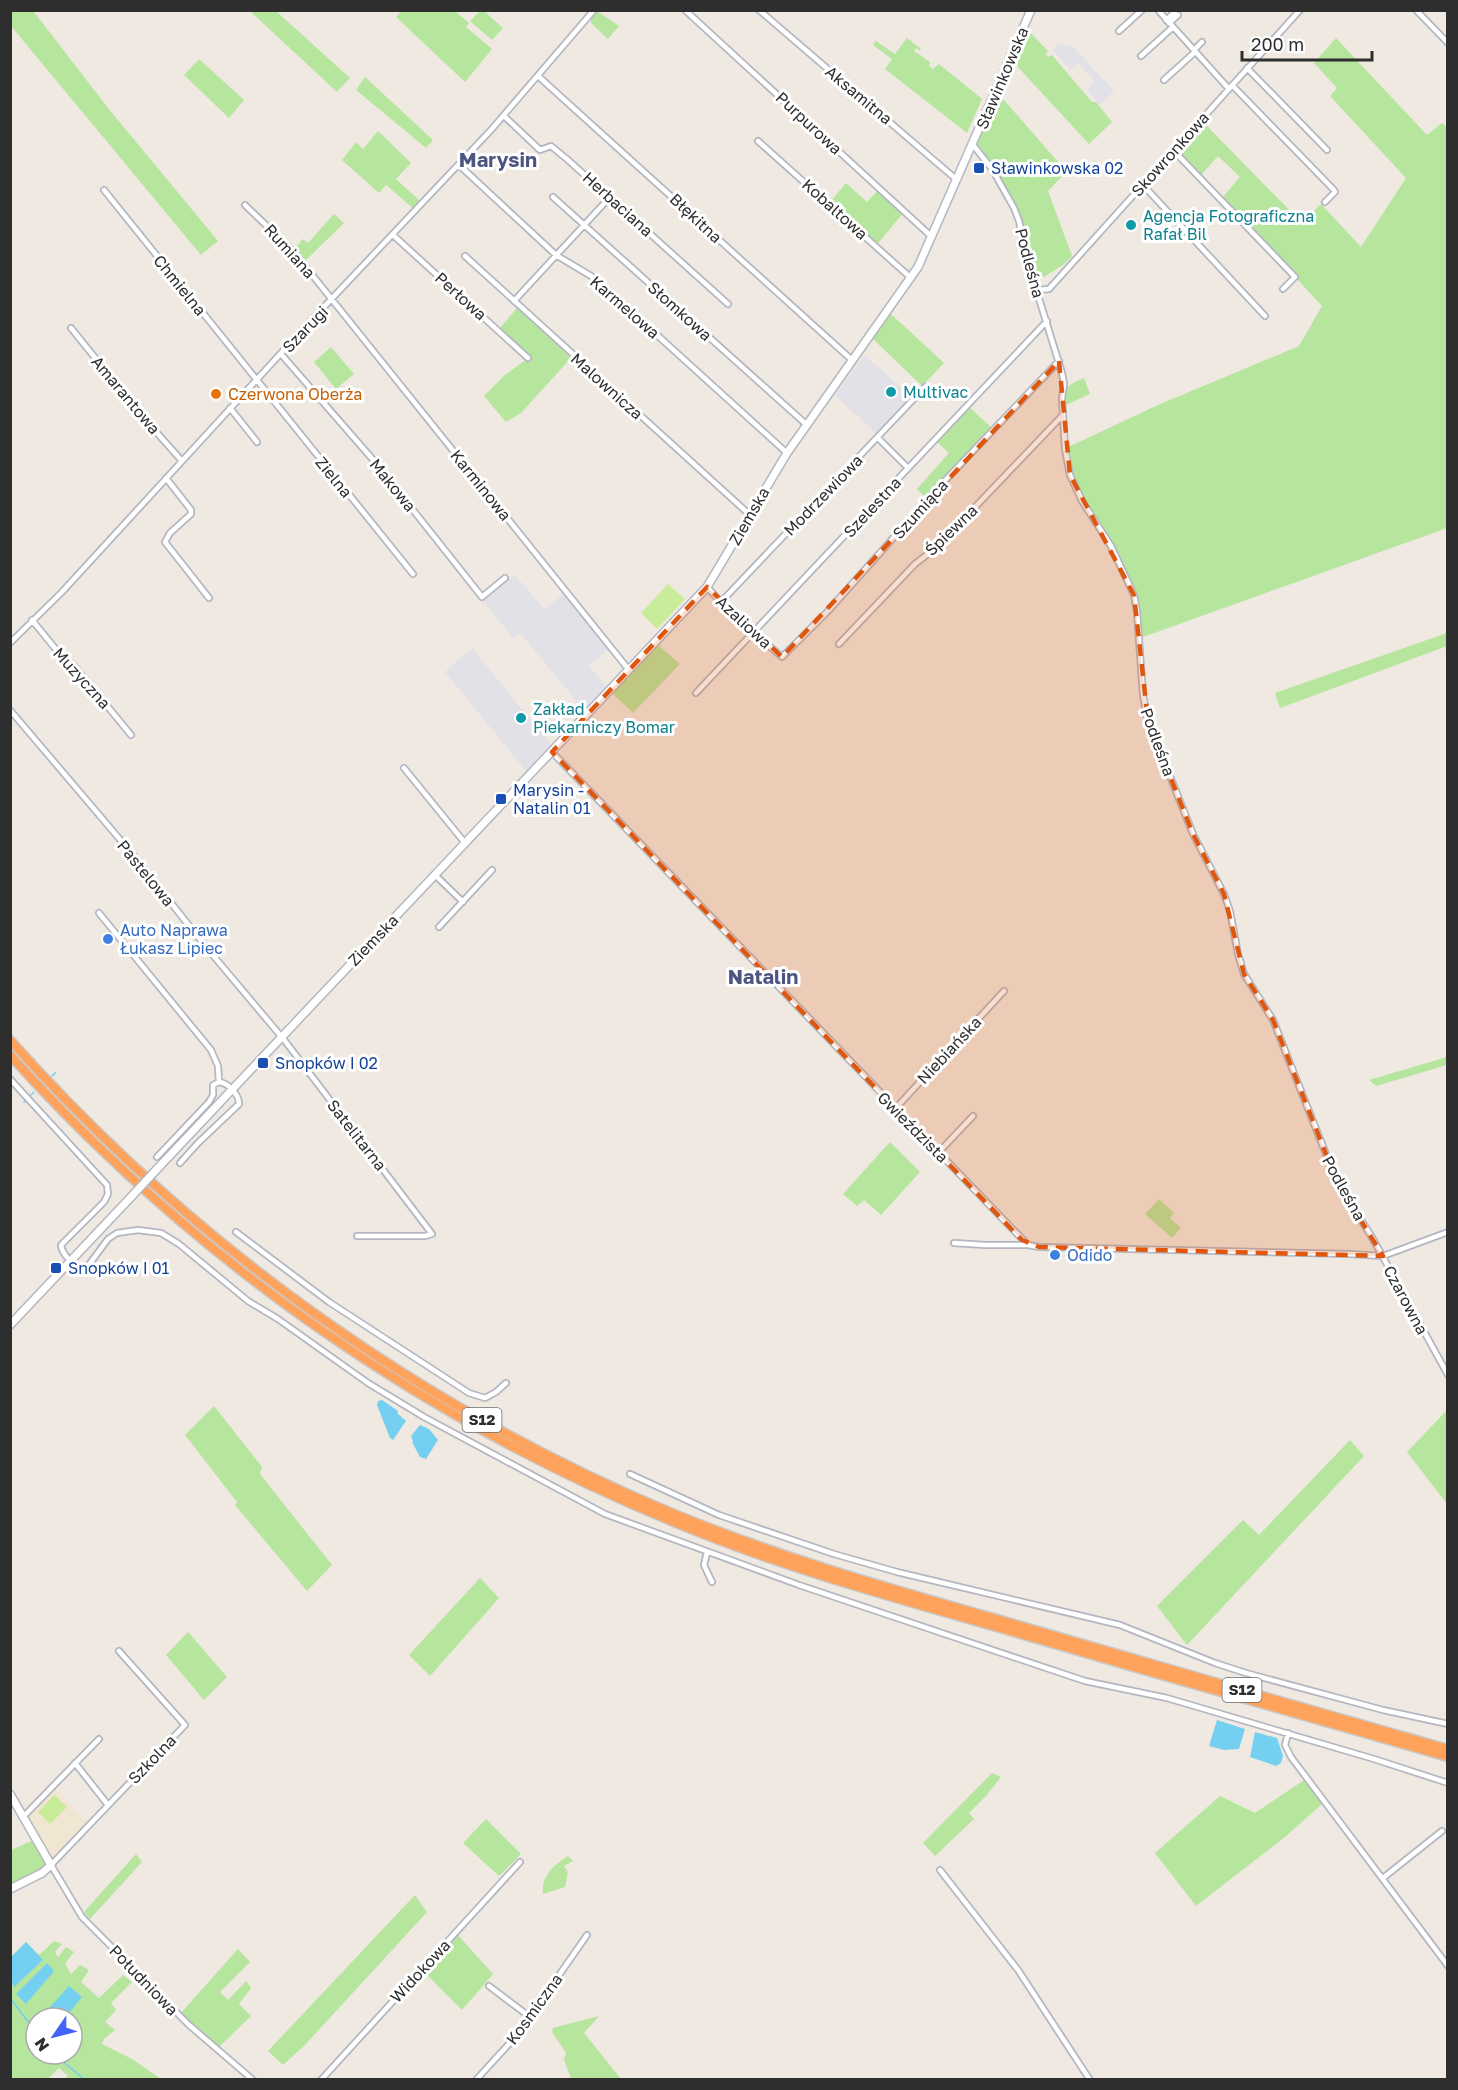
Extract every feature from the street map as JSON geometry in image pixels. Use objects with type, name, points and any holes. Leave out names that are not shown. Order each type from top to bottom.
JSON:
[{"type":"highway","name":"S12","points":[[10,1040],[112,1146],[222,1243],[339,1331],[468,1413],[585,1474],[715,1530],[822,1568],[1047,1638]]},
{"type":"highway","name":"S12","points":[[10,1055],[120,1167],[270,1294],[353,1352],[454,1415],[588,1485],[727,1543],[826,1577],[1448,1749]]},
{"type":"highway","name":"S12","points":[[1138,1664],[1448,1757]]},
{"type":"street","name":"Szarugi","points":[[10,643],[62,592],[256,380],[459,165],[594,10]]},
{"type":"street","name":"Purpurowa","points":[[685,10],[932,237]]},
{"type":"street","name":"Aksamitna","points":[[759,10],[957,180]]},
{"type":"street","name":"Sławinkowska","points":[[973,145],[1031,10]]},
{"type":"street","points":[[1119,31],[1142,10]]},
{"type":"street","points":[[1158,10],[1194,51],[1334,189],[1335,192],[1325,202]]},
{"type":"street","name":"Skowronkowa","points":[[1041,302],[1049,289],[1142,184],[1300,10]]},
{"type":"street","points":[[1416,10],[1448,43]]},
{"type":"street","points":[[1141,56],[1176,14]]},
{"type":"street","points":[[1164,80],[1202,42]]},
{"type":"street","points":[[1247,68],[1327,150]]},
{"type":"street","name":"Błękitna","points":[[538,76],[853,360]]},
{"type":"street","name":"Herbaciana","points":[[504,116],[540,150],[551,146],[610,196],[728,304]]},
{"type":"street","name":"Kobaltowa","points":[[758,141],[911,278]]},
{"type":"street","name":"Ziemska","points":[[10,1325],[707,587],[787,453],[911,278],[973,145]]},
{"type":"street","name":"Podleśna","points":[[973,145],[992,169],[1014,208],[1059,361],[1064,384],[1062,416],[1070,475],[1111,546],[1134,595],[1143,695],[1148,721],[1193,834],[1224,894],[1244,974],[1273,1020],[1337,1182],[1383,1256]]},
{"type":"street","points":[[1173,150],[1294,277],[1283,289]]},
{"type":"street","name":"Karmelowa","points":[[459,165],[556,255],[591,276],[787,453]]},
{"type":"street","points":[[1142,184],[1265,316]]},
{"type":"street","name":"Chmielna","points":[[104,190],[256,380]]},
{"type":"street","points":[[514,301],[610,196]]},
{"type":"street","name":"Słomkowa","points":[[553,197],[807,425]]},
{"type":"street","name":"Rumiana","points":[[245,205],[286,243],[331,301]]},
{"type":"street","name":"Perłowa","points":[[393,235],[528,358]]},
{"type":"street","name":"Malownicza","points":[[465,256],[750,515]]},
{"type":"street","points":[[1037,290],[1049,289]]},
{"type":"street","name":"Karminowa","points":[[331,301],[373,349],[629,671]]},
{"type":"street","name":"Szelestna","points":[[696,693],[1047,321]]},
{"type":"street","name":"Amarantowa","points":[[71,328],[142,416],[182,461]]},
{"type":"street","name":"Makowa","points":[[281,354],[375,462],[482,597],[505,578]]},
{"type":"street","name":"Szumiąca","points":[[782,657],[829,610],[936,490],[1059,361]]},
{"type":"street","name":"Zielna","points":[[256,380],[412,574]]},
{"type":"street","name":"Modrzewiowa","points":[[721,602],[925,387]]},
{"type":"street","points":[[230,408],[257,442]]},
{"type":"street","name":"Śpiewna","points":[[839,644],[915,564],[937,547],[1062,416]]},
{"type":"street","points":[[878,438],[908,468]]},
{"type":"street","points":[[166,478],[191,510],[190,514],[167,536],[166,544],[209,598]]},
{"type":"street","name":"Azaliowa","points":[[707,587],[782,657]]},
{"type":"street","name":"Muzyczna","points":[[32,620],[58,652],[76,668],[131,735]]},
{"type":"street","name":"Pastelowa","points":[[10,710],[134,856],[281,1037]]},
{"type":"street","name":"Gwieździsta","points":[[552,752],[1028,1245]]},
{"type":"street","points":[[404,768],[465,843]]},
{"type":"street","points":[[439,927],[492,870]]},
{"type":"street","points":[[435,875],[463,902]]},
{"type":"street","points":[[99,912],[211,1050],[218,1066],[219,1082]]},
{"type":"street","name":"Niebiańska","points":[[895,1109],[1004,991]]},
{"type":"street","name":"Satelitarna","points":[[281,1037],[432,1234],[425,1236],[357,1236]]},
{"type":"street","points":[[10,1079],[107,1185],[108,1194],[104,1202],[63,1242],[62,1251],[80,1268],[86,1267],[108,1239],[122,1232],[147,1230],[165,1235],[248,1301],[278,1319],[351,1372],[424,1417],[605,1515],[799,1585],[1085,1681],[1167,1698],[1448,1783]]},
{"type":"street","points":[[156,1157],[209,1102],[213,1095],[213,1085],[219,1082],[226,1084],[239,1099],[239,1104],[180,1163]]},
{"type":"street","points":[[938,1153],[972,1116]]},
{"type":"street","points":[[236,1232],[329,1302],[469,1393],[485,1398],[506,1383]]},
{"type":"street","points":[[954,1243],[1383,1256],[1448,1232]]},
{"type":"street","name":"Czarowna","points":[[1383,1256],[1448,1375]]},
{"type":"street","points":[[630,1474],[713,1512],[834,1554],[897,1572],[1120,1625],[1246,1673],[1383,1710],[1448,1724]]},
{"type":"street","points":[[707,1552],[704,1565],[712,1582]]},
{"type":"street","name":"Szkolna","points":[[51,1865],[185,1725],[119,1651]]},
{"type":"street","points":[[1287,1733],[1285,1745],[1291,1757],[1448,1966]]},
{"type":"street","points":[[23,1817],[99,1738]]},
{"type":"street","points":[[75,1763],[108,1805]]},
{"type":"street","points":[[10,1794],[51,1865],[42,1873],[10,1889]]},
{"type":"street","points":[[1383,1878],[1442,1831]]},
{"type":"street","name":"Widokowa","points":[[321,2079],[520,1862]]},
{"type":"street","name":"Południowa","points":[[51,1865],[82,1917],[180,2018],[253,2079]]},
{"type":"street","points":[[940,1870],[998,1942],[1090,2079]]},
{"type":"street","name":"Kosmiczna","points":[[476,2079],[508,2045],[530,2017],[586,1935]]},
{"type":"street","points":[[489,1986],[530,2017]]},
{"type":"highlighted area","points":[[1059,361],[1070,475],[1134,595],[1148,721],[1193,834],[1224,894],[1244,974],[1273,1020],[1337,1182],[1383,1256],[1039,1247],[1022,1240],[552,752],[707,587],[782,657]]},
{"type":"shaded area","points":[[1058,43],[1072,46],[1114,91],[1100,105],[1087,90],[1094,80],[1078,63],[1070,70],[1053,50]]},
{"type":"shaded area","points":[[865,355],[911,397],[876,434],[835,395]]},
{"type":"shaded area","points":[[515,575],[544,609],[567,592],[611,648],[589,665],[609,691],[587,714],[520,633],[513,638],[482,600]]},
{"type":"shaded area","points":[[472,648],[552,746],[526,771],[445,672]]},
{"type":"shaded area","points":[[53,1787],[88,1824],[52,1859],[25,1816]]},
{"type":"green space","points":[[10,11],[34,12],[108,108],[218,241],[201,255],[11,26]]},
{"type":"green space","points":[[254,11],[276,11],[350,78],[337,92],[252,13]]},
{"type":"green space","points":[[401,11],[455,11],[469,23],[466,27],[492,49],[465,82],[396,17]]},
{"type":"green space","points":[[480,11],[484,11],[503,28],[492,40],[470,21]]},
{"type":"green space","points":[[597,11],[619,26],[608,39],[591,23],[591,18]]},
{"type":"green space","points":[[1026,28],[1048,51],[1046,54],[1048,57],[1052,55],[1112,122],[1089,144],[1015,64],[1005,84],[1001,82]]},
{"type":"green space","points":[[907,38],[921,49],[920,51],[916,48],[914,51],[930,62],[929,66],[933,69],[939,64],[982,99],[967,133],[885,69],[892,59],[873,45],[876,41],[895,54]]},
{"type":"green space","points":[[1336,38],[1427,135],[1442,123],[1447,127],[1447,528],[1143,637],[1135,598],[1125,570],[1080,495],[1071,472],[1066,448],[1158,405],[1299,346],[1322,306],[1222,198],[1240,177],[1218,156],[1201,175],[1179,151],[1204,123],[1302,223],[1321,204],[1361,247],[1406,178],[1330,96],[1337,88],[1314,63]]},
{"type":"green space","points":[[199,59],[244,100],[229,118],[184,75]]},
{"type":"green space","points":[[365,77],[433,140],[426,148],[356,90]]},
{"type":"green space","points":[[998,94],[1001,96],[999,101],[1004,100],[1059,163],[1058,165],[1067,171],[1048,191],[1072,256],[1063,265],[1039,280],[1036,279],[1022,225],[1012,198],[977,143],[993,107],[996,108],[997,105],[993,104]]},
{"type":"green space","points":[[378,131],[411,163],[396,179],[422,203],[415,210],[386,185],[379,193],[342,160],[356,142],[363,149]]},
{"type":"green space","points":[[846,183],[867,202],[878,190],[903,213],[876,246],[840,213],[842,211],[831,201]]},
{"type":"green space","points":[[334,214],[344,223],[303,263],[293,251],[303,239],[308,243]]},
{"type":"green space","points":[[517,308],[571,358],[521,413],[506,422],[484,396],[505,375],[527,359],[499,329]]},
{"type":"green space","points":[[891,314],[944,363],[922,386],[873,339]]},
{"type":"green space","points":[[331,347],[354,374],[336,389],[314,362]]},
{"type":"green space","points":[[1084,378],[1090,394],[1064,406],[1068,388]]},
{"type":"green space","points":[[969,407],[991,427],[926,498],[917,489],[949,453],[937,442]]},
{"type":"green space","points":[[668,584],[685,599],[657,629],[641,613]]},
{"type":"green space","points":[[1447,633],[1447,646],[1280,708],[1275,693]]},
{"type":"green space","points":[[658,645],[680,664],[633,713],[612,693]]},
{"type":"green space","points":[[10,1044],[172,1205],[170,1207],[107,1150],[11,1050]]},
{"type":"green space","points":[[1447,1057],[1447,1065],[1376,1086],[1369,1080]]},
{"type":"green space","points":[[890,1142],[920,1172],[881,1215],[864,1200],[857,1206],[843,1194]]},
{"type":"green space","points":[[1159,1199],[1174,1213],[1170,1218],[1181,1228],[1172,1238],[1145,1214]]},
{"type":"green space","points":[[214,1406],[262,1467],[260,1474],[332,1565],[307,1591],[235,1505],[237,1502],[185,1435]]},
{"type":"green space","points":[[1447,1410],[1447,1504],[1407,1452]]},
{"type":"green space","points":[[1350,1440],[1364,1456],[1187,1645],[1157,1606],[1243,1520],[1259,1535]]},
{"type":"green space","points":[[480,1578],[499,1598],[430,1676],[409,1655]]},
{"type":"green space","points":[[188,1632],[227,1677],[204,1700],[166,1655]]},
{"type":"green space","points":[[992,1773],[1001,1777],[969,1813],[974,1819],[935,1856],[923,1843]]},
{"type":"green space","points":[[1304,1780],[1323,1803],[1285,1837],[1196,1906],[1155,1853],[1220,1796],[1255,1813]]},
{"type":"green space","points":[[54,1795],[67,1807],[50,1824],[38,1812]]},
{"type":"green space","points":[[486,1819],[521,1854],[499,1876],[463,1843]]},
{"type":"green space","points":[[34,1840],[47,1866],[11,1885],[11,1850]]},
{"type":"green space","points":[[136,1854],[142,1862],[90,1919],[84,1912]]},
{"type":"green space","points":[[568,1856],[573,1861],[564,1866],[568,1872],[565,1887],[543,1894],[546,1876]]},
{"type":"green space","points":[[415,1895],[427,1912],[304,2046],[283,2065],[268,2051]]},
{"type":"green space","points":[[456,1933],[493,1974],[462,2010],[421,1969]]},
{"type":"green space","points":[[54,1941],[62,1944],[55,1952],[58,1957],[66,1947],[74,1952],[65,1964],[71,1974],[80,1965],[89,1970],[81,1982],[99,1998],[123,1975],[132,1982],[111,2003],[116,2010],[105,2022],[115,2030],[104,2039],[102,2044],[132,2059],[161,2079],[65,2079],[68,2076],[59,2068],[48,2079],[11,2080],[11,1957],[26,1942],[39,1955]]},
{"type":"green space","points":[[238,1949],[250,1962],[220,1992],[228,2000],[246,1981],[251,1988],[239,2004],[251,2016],[219,2047],[180,2014]]},
{"type":"green space","points":[[599,2016],[584,2033],[621,2079],[571,2079],[564,2059],[566,2053],[552,2032],[553,2028]]},
{"type":"water","points":[[382,1400],[398,1411],[397,1413],[406,1421],[393,1440],[390,1438],[377,1405],[378,1401]]},
{"type":"water","points":[[420,1425],[429,1429],[438,1440],[426,1459],[420,1457],[412,1442],[411,1436]]},
{"type":"water","points":[[1217,1720],[1245,1729],[1239,1749],[1224,1750],[1209,1746]]},
{"type":"water","points":[[1255,1732],[1277,1738],[1283,1756],[1281,1763],[1276,1766],[1250,1757]]},
{"type":"water","points":[[26,1942],[43,1960],[14,1987],[11,1980],[11,1957]]},
{"type":"water","points":[[47,1963],[54,1971],[26,2004],[16,1994]]},
{"type":"water","points":[[69,1986],[82,1997],[75,2006],[51,2006]]},
{"type":"waterway","points":[[52,1076],[56,1072]]},
{"type":"waterway","points":[[31,1095],[34,1092]]},
{"type":"waterway","points":[[10,1998],[24,2016]]},
{"type":"waterway","points":[[68,2066],[85,2080]]},
{"type":"place","name":"Sławinkowska 02","points":[[979,168]]},
{"type":"place","name":"Agencja Fotograficzna Rafał Bil","points":[[1131,225]]},
{"type":"place","name":"Multivac","points":[[891,392]]},
{"type":"place","name":"Czerwona Oberża","points":[[216,394]]},
{"type":"place","name":"Zakład Piekarniczy Bomar","points":[[521,718]]},
{"type":"place","name":"Marysin - Natalin 01","points":[[501,799]]},
{"type":"place","name":"Auto Naprawa Łukasz Lipiec","points":[[108,939]]},
{"type":"place","name":"Snopków I 02","points":[[263,1063]]},
{"type":"place","name":"Odido","points":[[1055,1255]]},
{"type":"place","name":"Snopków I 01","points":[[56,1268]]},
{"type":"district","name":"Marysin","points":[[498,160]]},
{"type":"district","name":"Natalin","points":[[763,977]]}]
